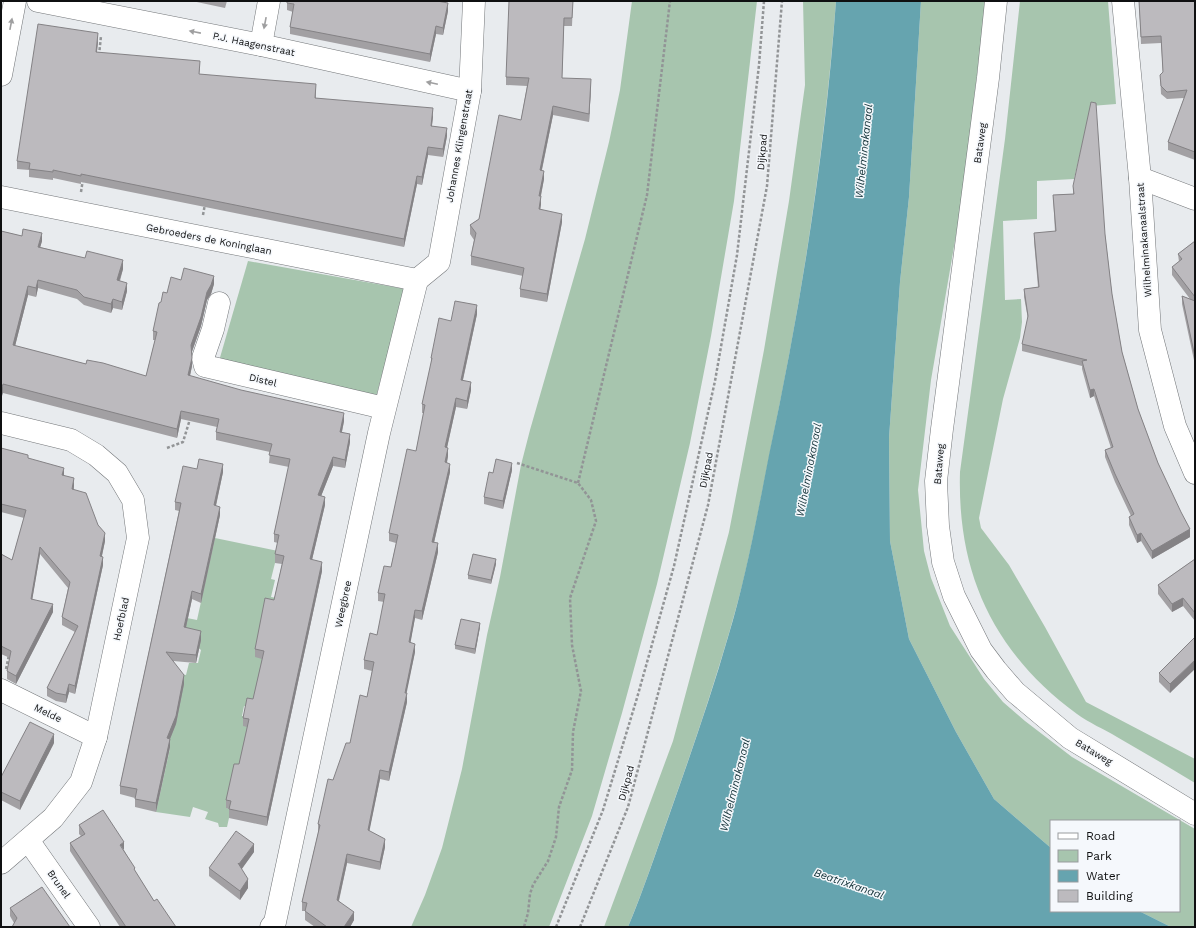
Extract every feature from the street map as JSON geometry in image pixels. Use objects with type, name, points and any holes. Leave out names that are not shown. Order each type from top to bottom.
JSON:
[{"type":"street","points":[[1,75],[15,1]]},
{"type":"street","name":"P.J. Haagenstraat","points":[[38,1],[260,45],[470,91]]},
{"type":"street","points":[[260,45],[270,1]]},
{"type":"street","name":"Johannes Klingenstraat","points":[[417,280],[439,262],[470,91],[474,1]]},
{"type":"street","name":"Bataweg","points":[[996,1],[988,78],[936,481],[938,526],[943,562],[954,596],[982,650],[996,670],[1015,692],[1070,738],[1195,814]]},
{"type":"street","name":"Wilhelminakanaalstraat","points":[[1123,1],[1140,178],[1150,330],[1175,426],[1195,473]]},
{"type":"street","points":[[1140,178],[1195,199]]},
{"type":"street","name":"Gebroeders de Koninglaan","points":[[1,196],[417,280]]},
{"type":"street","name":"Weegbree","points":[[271,927],[275,922],[384,408],[417,280]]},
{"type":"street","name":"Distel","points":[[219,303],[213,329],[203,358],[205,366],[384,408]]},
{"type":"street","name":"Hoefblad","points":[[1,423],[71,440],[96,455],[117,473],[133,500],[138,538],[96,737],[81,782],[53,818],[1,863]]},
{"type":"street","name":"Melde","points":[[3,682],[96,737]]},
{"type":"street","name":"Brunel","points":[[28,840],[89,927]]},
{"type":"path","points":[[578,483],[647,195],[670,1]]},
{"type":"path","points":[[556,927],[603,810],[637,698],[674,566],[707,420],[737,255],[759,65],[764,1]]},
{"type":"path","name":"Dijkpad","points":[[580,927],[628,807],[708,505],[767,186],[782,1]]},
{"type":"path","points":[[99,60],[102,14]]},
{"type":"path","points":[[77,212],[84,174]]},
{"type":"path","points":[[198,236],[206,199]]},
{"type":"path","points":[[168,448],[183,442],[191,414]]},
{"type":"path","points":[[517,463],[578,483],[591,500],[596,521],[570,598],[572,645],[581,691],[573,732],[572,770],[559,807],[556,837],[548,861],[533,885],[524,927]]},
{"type":"path","points":[[3,682],[10,652]]},
{"type":"green space","points":[[632,1],[757,1],[734,201],[711,336],[690,443],[657,584],[592,816],[549,927],[411,927],[425,895],[442,848],[462,769],[521,465],[585,239],[609,142],[620,90]]},
{"type":"green space","points":[[803,1],[836,1],[826,110],[812,220],[794,329],[750,549],[735,613],[710,694],[634,912],[628,927],[604,927],[673,741],[729,532],[764,350],[789,201],[805,85]]},
{"type":"green space","points":[[921,1],[986,1],[961,206],[931,380],[918,490],[924,551],[931,578],[950,626],[984,679],[1003,702],[1072,757],[1180,820],[1050,820],[1050,847],[994,799],[956,732],[909,639],[890,541],[889,438],[900,282],[909,197]]},
{"type":"green space","points":[[1020,1],[1108,1],[1116,104],[1091,106],[1074,179],[1037,181],[1037,219],[1003,221],[1005,300],[1021,299],[1022,322],[1020,338],[1003,399],[979,518],[981,528],[1009,565],[1086,702],[1195,759],[1195,783],[1077,714],[1048,690],[1023,665],[1003,638],[986,608],[974,577],[965,544],[961,509],[960,472],[1005,139]]},
{"type":"green space","points":[[248,261],[405,289],[376,397],[219,361]]},
{"type":"green space","points":[[215,538],[278,551],[271,579],[275,580],[271,597],[277,598],[253,708],[244,706],[242,716],[245,716],[249,727],[235,791],[226,808],[231,809],[227,827],[219,827],[218,823],[205,819],[208,812],[193,807],[190,817],[156,812],[170,748],[168,747],[176,673],[186,675],[189,663],[198,663],[201,650],[184,636],[187,618],[197,620]]},
{"type":"green space","points":[[1180,820],[1195,829],[1195,927],[1171,927],[1141,912],[1180,912]]},
{"type":"water","points":[[836,1],[921,1],[909,197],[900,282],[889,438],[890,541],[909,639],[956,732],[994,799],[1050,847],[1050,912],[1141,912],[1171,927],[628,927],[640,898],[708,703],[746,570],[781,399],[801,286],[818,172]]},
{"type":"building","points":[[287,1],[437,1],[448,3],[443,28],[436,26],[430,54],[290,27],[294,4],[287,3]]},
{"type":"building","points":[[509,1],[573,1],[572,18],[564,18],[562,78],[591,79],[589,114],[553,106],[540,170],[544,171],[539,196],[541,196],[539,209],[562,214],[547,294],[520,289],[524,268],[471,256],[476,233],[470,225],[479,219],[499,115],[521,120],[529,78],[506,77]]},
{"type":"building","points":[[1139,1],[1195,1],[1195,152],[1168,142],[1187,90],[1167,92],[1161,86],[1160,75],[1163,72],[1161,36],[1141,37]]},
{"type":"building","points":[[38,24],[98,33],[96,52],[200,61],[199,74],[316,84],[315,98],[433,108],[431,126],[447,128],[443,149],[428,147],[422,177],[417,176],[404,239],[81,174],[81,176],[53,170],[53,172],[29,169],[30,163],[17,161]]},
{"type":"building","points":[[1091,102],[1096,103],[1105,234],[1112,294],[1122,352],[1138,409],[1158,463],[1190,529],[1152,551],[1141,533],[1137,535],[1129,517],[1134,514],[1105,450],[1113,447],[1094,389],[1090,390],[1082,361],[1087,360],[1022,344],[1028,316],[1024,289],[1039,287],[1034,233],[1056,231],[1053,195],[1074,194],[1073,186]]},
{"type":"building","points":[[23,229],[42,233],[38,247],[85,258],[87,251],[123,260],[117,280],[127,283],[122,302],[113,299],[111,304],[84,297],[77,290],[38,280],[36,288],[28,286],[13,345],[86,364],[87,360],[103,363],[146,376],[157,332],[153,331],[159,303],[161,302],[163,292],[167,293],[171,277],[181,280],[184,268],[214,276],[207,292],[201,317],[191,345],[192,358],[188,375],[241,390],[344,413],[340,432],[350,434],[345,460],[333,457],[318,495],[325,497],[310,559],[322,562],[267,817],[229,809],[231,801],[226,800],[234,764],[239,764],[249,719],[243,718],[247,698],[253,699],[264,651],[255,649],[265,598],[274,600],[284,556],[275,554],[279,535],[274,534],[290,459],[269,455],[272,444],[216,432],[219,419],[181,411],[177,429],[3,384],[1,391],[1,231],[22,236]]},
{"type":"building","points":[[1195,241],[1195,297],[1172,267],[1182,259],[1178,254]]},
{"type":"building","points":[[1182,296],[1195,301],[1195,357]]},
{"type":"building","points":[[455,301],[477,305],[461,380],[471,382],[467,401],[456,398],[445,447],[448,448],[445,462],[450,464],[432,542],[438,543],[422,611],[415,610],[409,642],[415,644],[405,693],[407,693],[389,772],[380,770],[368,830],[385,839],[380,862],[347,854],[337,900],[354,912],[344,927],[327,927],[305,911],[307,903],[302,902],[320,825],[318,824],[328,779],[333,780],[346,743],[350,743],[360,695],[367,697],[374,662],[364,660],[370,633],[377,635],[385,594],[378,593],[384,566],[391,567],[398,535],[389,533],[407,449],[416,451],[425,405],[422,404],[439,318],[451,321]]},
{"type":"building","points":[[1,448],[28,455],[28,458],[64,468],[62,475],[74,478],[72,489],[86,493],[98,525],[105,533],[100,556],[103,557],[75,686],[69,684],[66,695],[56,693],[47,688],[78,626],[62,617],[70,582],[40,547],[31,599],[53,604],[16,676],[7,671],[11,651],[1,646],[1,554],[12,560],[26,510],[1,504]]},
{"type":"building","points":[[199,459],[223,464],[214,505],[220,507],[201,594],[192,591],[184,627],[201,631],[196,655],[166,652],[184,675],[176,716],[167,738],[170,739],[156,803],[135,799],[137,789],[120,786],[181,503],[175,502],[183,466],[197,469]]},
{"type":"building","points":[[496,459],[512,463],[503,501],[484,497],[489,472],[493,473]]},
{"type":"building","points":[[473,554],[496,559],[491,580],[468,575]]},
{"type":"building","points":[[1195,559],[1195,613],[1183,598],[1172,604],[1158,585]]},
{"type":"building","points":[[461,619],[480,623],[475,649],[455,645]]},
{"type":"building","points":[[1195,637],[1195,660],[1170,684],[1159,673]]},
{"type":"building","points":[[30,722],[54,734],[20,801],[1,792],[1,777]]},
{"type":"building","points":[[103,810],[124,842],[120,845],[135,868],[134,869],[154,901],[157,899],[176,927],[126,927],[70,843],[85,834],[79,825]]},
{"type":"building","points":[[236,831],[254,844],[239,864],[238,863],[248,879],[240,891],[209,868]]},
{"type":"building","points":[[42,887],[70,927],[12,927],[17,918],[10,908]]},
{"type":"water label","name":"Wilhelminakanaal","points":[[864,151]]},
{"type":"water label","name":"Wilhelminakanaal","points":[[809,470]]},
{"type":"water label","name":"Wilhelminakanaal","points":[[735,785]]},
{"type":"water label","name":"Beatrixkanaal","points":[[849,884]]}]
